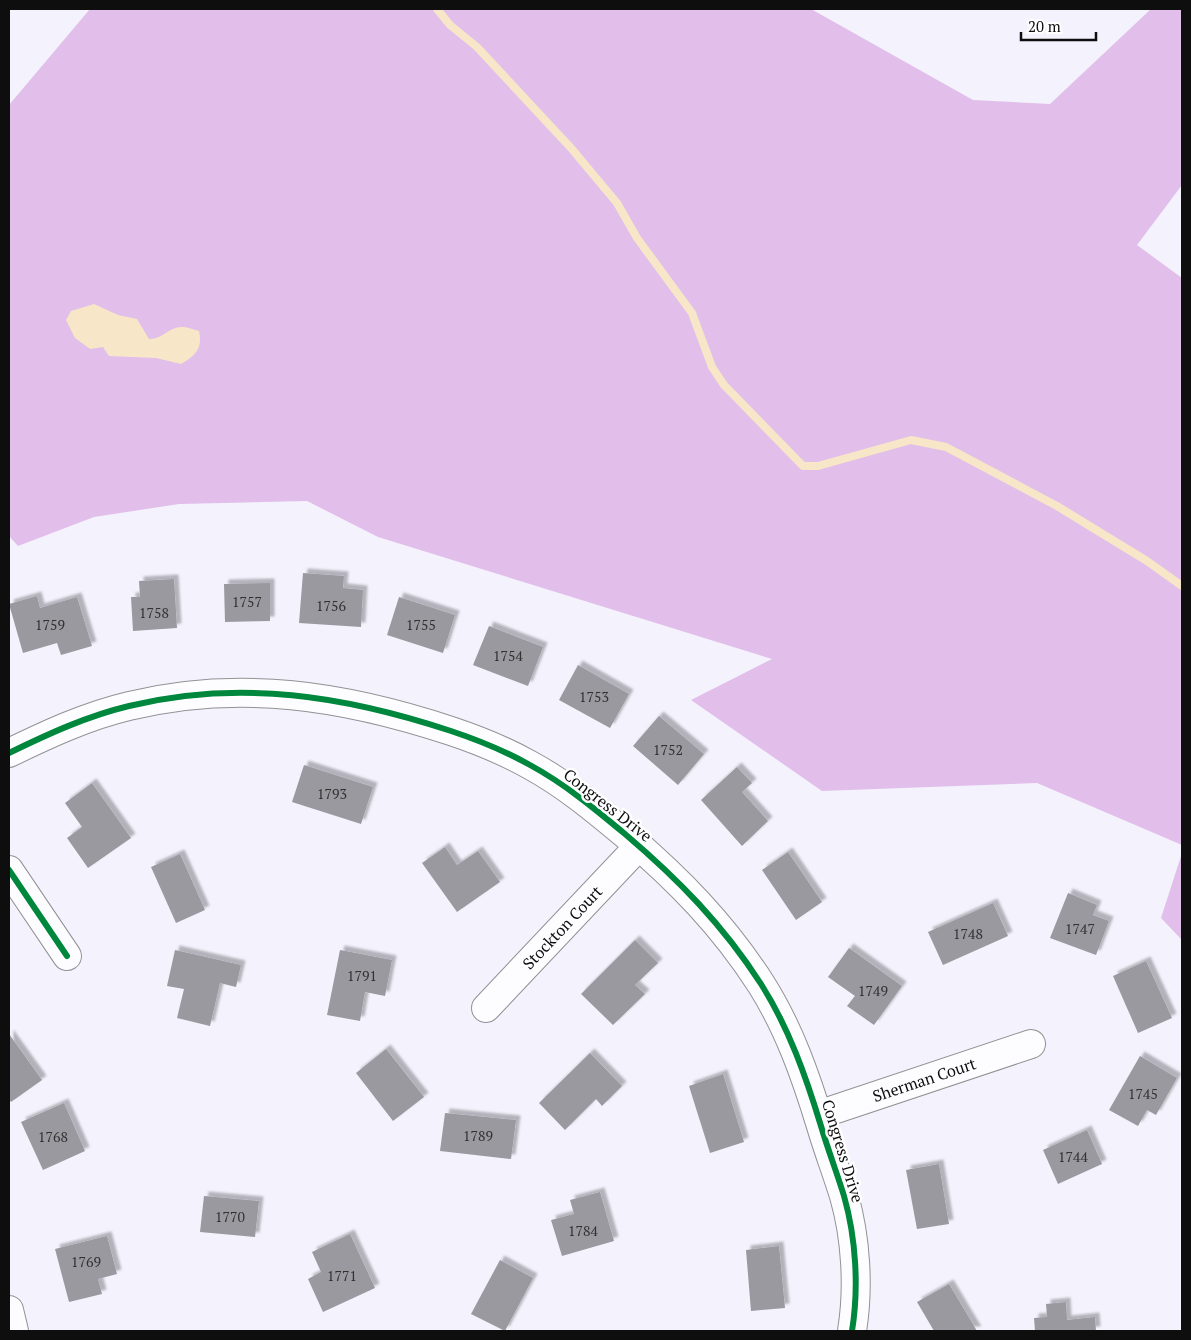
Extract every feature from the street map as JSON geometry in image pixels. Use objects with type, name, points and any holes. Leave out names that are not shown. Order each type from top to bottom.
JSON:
[{"type":"street","name":"Congress Drive","points":[[9,753],[99,714],[159,700],[254,693],[313,697],[368,706],[422,721],[473,738],[556,780],[639,846],[701,903],[724,931],[762,987],[791,1041],[818,1115],[845,1199],[850,1223],[856,1300],[852,1331]]},
{"type":"street","name":"Stockton Court","points":[[486,1008],[639,846]]},
{"type":"street","points":[[9,870],[68,956]]},
{"type":"street","name":"Sherman Court","points":[[818,1115],[1031,1044]]},
{"type":"street","points":[[9,1310],[14,1331]]},
{"type":"shaded area","points":[[90,9],[811,9],[973,100],[1050,104],[1151,9],[1182,9],[1182,185],[1137,245],[1182,278],[1182,845],[1037,783],[822,791],[691,700],[772,659],[378,537],[307,501],[179,504],[94,517],[18,546],[9,536],[9,105]]},
{"type":"shaded area","points":[[94,304],[118,315],[137,319],[149,339],[154,339],[178,327],[187,327],[199,331],[199,347],[194,355],[181,364],[156,358],[109,356],[103,347],[90,349],[75,338],[66,320],[71,311]]},
{"type":"shaded area","points":[[1182,853],[1182,940],[1161,918]]},
{"type":"building","points":[[303,573],[344,576],[343,588],[363,590],[361,627],[299,623]]},
{"type":"building","points":[[174,579],[177,628],[133,631],[131,597],[140,597],[139,581]]},
{"type":"building","points":[[270,583],[270,621],[225,622],[224,584]]},
{"type":"building","points":[[37,596],[40,608],[77,597],[92,646],[61,655],[57,643],[23,653],[9,604]]},
{"type":"building","points":[[399,597],[455,615],[443,653],[387,635]]},
{"type":"building","points":[[489,626],[543,647],[528,686],[473,665]]},
{"type":"building","points":[[578,665],[629,694],[610,728],[559,700]]},
{"type":"building","points":[[659,716],[704,754],[678,785],[633,746]]},
{"type":"building","points":[[304,765],[373,787],[361,824],[292,802]]},
{"type":"building","points":[[737,767],[752,783],[742,792],[768,821],[742,846],[701,800]]},
{"type":"building","points":[[92,783],[131,838],[88,868],[67,838],[82,827],[65,803]]},
{"type":"building","points":[[445,847],[457,865],[478,851],[500,882],[457,912],[422,863]]},
{"type":"building","points":[[788,852],[822,902],[796,920],[762,870]]},
{"type":"building","points":[[180,854],[205,910],[176,923],[151,867]]},
{"type":"building","points":[[1068,893],[1097,905],[1093,915],[1109,921],[1096,955],[1050,938]]},
{"type":"building","points":[[993,903],[1008,936],[943,965],[928,932]]},
{"type":"building","points":[[635,940],[658,963],[635,985],[645,994],[613,1025],[581,994]]},
{"type":"building","points":[[849,948],[902,986],[874,1025],[847,1006],[855,996],[828,977]]},
{"type":"building","points":[[175,950],[241,965],[236,987],[220,983],[210,1026],[177,1018],[184,989],[167,986]]},
{"type":"building","points":[[340,950],[392,960],[385,996],[365,992],[360,1021],[327,1015]]},
{"type":"building","points":[[1146,961],[1172,1018],[1138,1033],[1113,976]]},
{"type":"building","points":[[9,1034],[42,1080],[11,1102],[9,1099]]},
{"type":"building","points":[[386,1049],[424,1097],[393,1121],[356,1073]]},
{"type":"building","points":[[590,1053],[622,1086],[602,1106],[596,1099],[565,1130],[539,1103]]},
{"type":"building","points":[[1140,1056],[1177,1078],[1156,1115],[1147,1110],[1138,1126],[1109,1110]]},
{"type":"building","points":[[723,1074],[744,1142],[710,1153],[689,1086]]},
{"type":"building","points":[[64,1103],[85,1151],[43,1170],[21,1122]]},
{"type":"building","points":[[445,1113],[516,1120],[511,1159],[440,1151]]},
{"type":"building","points":[[1087,1130],[1102,1164],[1058,1184],[1043,1150]]},
{"type":"building","points":[[939,1164],[949,1224],[917,1229],[906,1170]]},
{"type":"building","points":[[600,1192],[614,1241],[562,1256],[551,1220],[574,1214],[570,1200]]},
{"type":"building","points":[[204,1196],[259,1201],[255,1237],[200,1232]]},
{"type":"building","points":[[350,1234],[375,1288],[323,1312],[308,1279],[321,1272],[312,1252]]},
{"type":"building","points":[[107,1236],[117,1274],[98,1279],[102,1294],[69,1302],[55,1249]]},
{"type":"building","points":[[779,1246],[785,1308],[751,1311],[746,1250]]},
{"type":"building","points":[[500,1260],[533,1278],[505,1331],[471,1314]]},
{"type":"building","points":[[949,1284],[977,1331],[934,1331],[917,1302]]},
{"type":"building","points":[[1066,1302],[1067,1320],[1095,1317],[1096,1331],[1035,1331],[1034,1318],[1047,1317],[1046,1304]]},
{"type":"waterway","points":[[437,9],[450,25],[477,47],[571,148],[617,203],[637,238],[692,313],[712,367],[724,385],[803,466],[818,466],[911,440],[946,447],[1057,506],[1147,561],[1182,586]]},
{"type":"cycle path","points":[[9,753],[83,720],[129,706],[170,698],[211,694],[252,693],[292,695],[372,709],[451,731],[511,755],[543,772],[568,789],[645,851],[699,904],[731,942],[761,984],[780,1018],[796,1053],[809,1089],[848,1212],[854,1246],[856,1280],[852,1331]]},
{"type":"cycle path","points":[[9,870],[67,956]]}]
